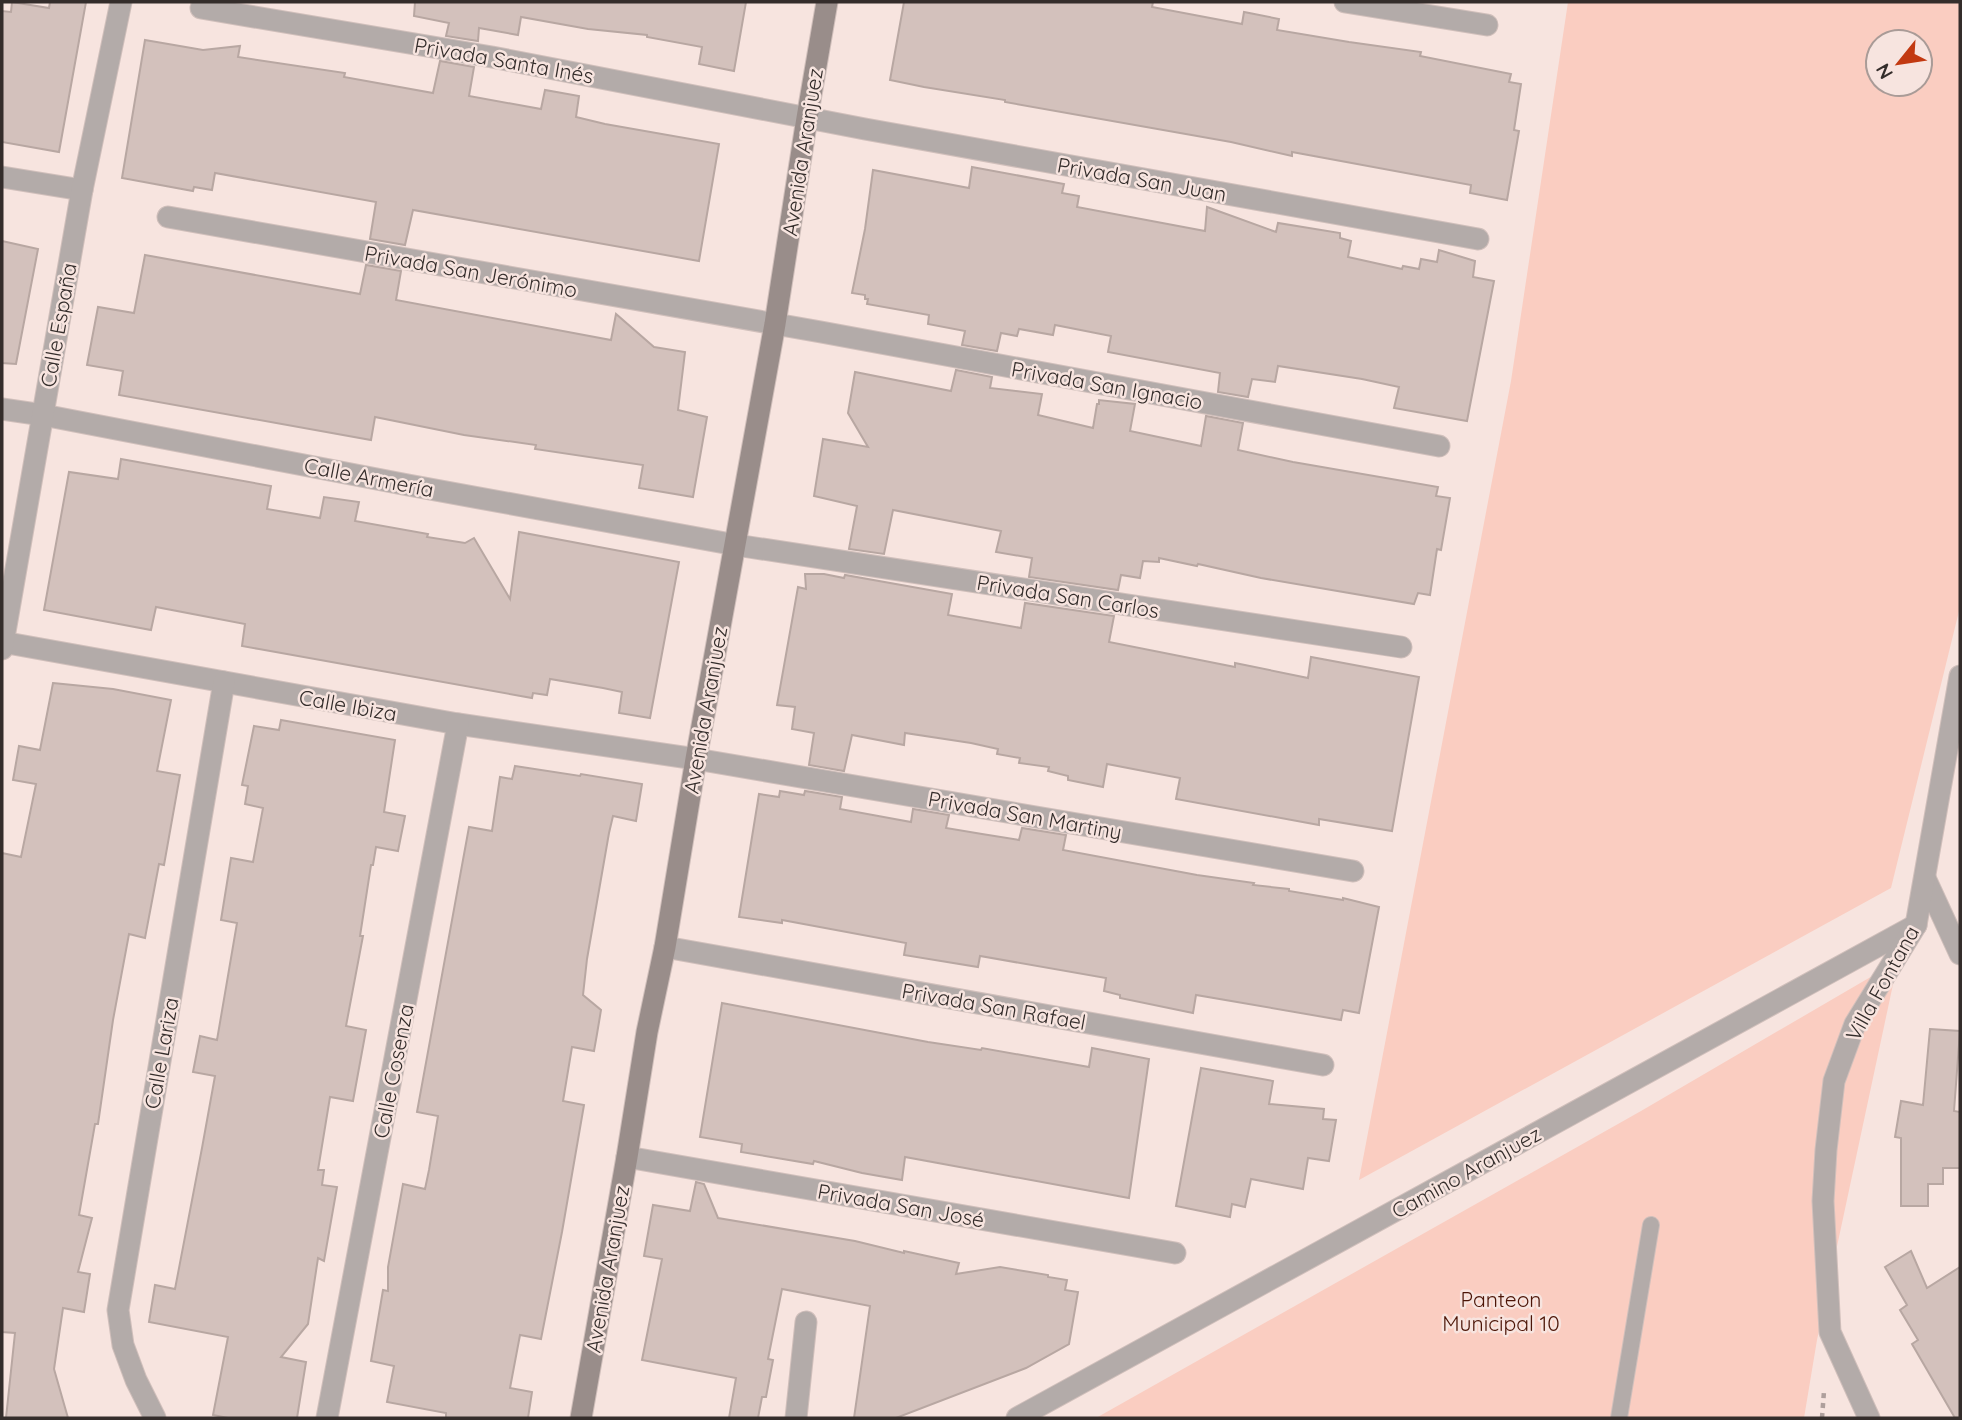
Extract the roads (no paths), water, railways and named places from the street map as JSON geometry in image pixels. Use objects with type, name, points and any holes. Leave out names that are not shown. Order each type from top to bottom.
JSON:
[{"type":"street","name":"Calle España","points":[[2,645],[82,190],[121,2]]},
{"type":"street","name":"Avenida Aranjuez","points":[[581,1418],[647,1032],[775,324],[827,2]]},
{"type":"street","points":[[1345,2],[1487,26]]},
{"type":"street","name":"Privada Santa Inés","points":[[201,8],[492,57],[807,118]]},
{"type":"street","name":"Privada San Juan","points":[[807,118],[1478,239]]},
{"type":"street","points":[[2,177],[82,190]]},
{"type":"street","name":"Privada San Jerónimo","points":[[168,217],[775,324]]},
{"type":"street","name":"Privada San Ignacio","points":[[775,324],[1439,446]]},
{"type":"street","name":"Calle Armería","points":[[2,409],[736,545]]},
{"type":"street","name":"Privada San Carlos","points":[[736,545],[1401,647]]},
{"type":"street","name":"Calle Ibiza","points":[[2,645],[458,724],[696,759]]},
{"type":"street","name":"Villa Fontana","points":[[1869,1418],[1830,1332],[1823,1201],[1834,1081],[1855,1024],[1916,925],[1960,676]]},
{"type":"street","name":"Calle Lariza","points":[[155,1418],[136,1380],[123,1345],[118,1310],[224,682]]},
{"type":"street","name":"Calle Cosenza","points":[[327,1418],[458,724]]},
{"type":"street","name":"Privada San Martiny","points":[[696,759],[1353,872]]},
{"type":"street","points":[[1925,878],[1960,954]]},
{"type":"street","name":"Camino Aranjuez","points":[[1017,1418],[1916,925]]},
{"type":"street","name":"Privada San Rafael","points":[[664,947],[1323,1065]]},
{"type":"street","name":"Privada San José","points":[[627,1157],[1175,1253]]},
{"type":"street","points":[[796,1418],[806,1322]]},
{"type":"lane","points":[[1619,1418],[1651,1225]]},
{"type":"park label","name":"Panteon Municipal 10","points":[[1501,1311]]}]
